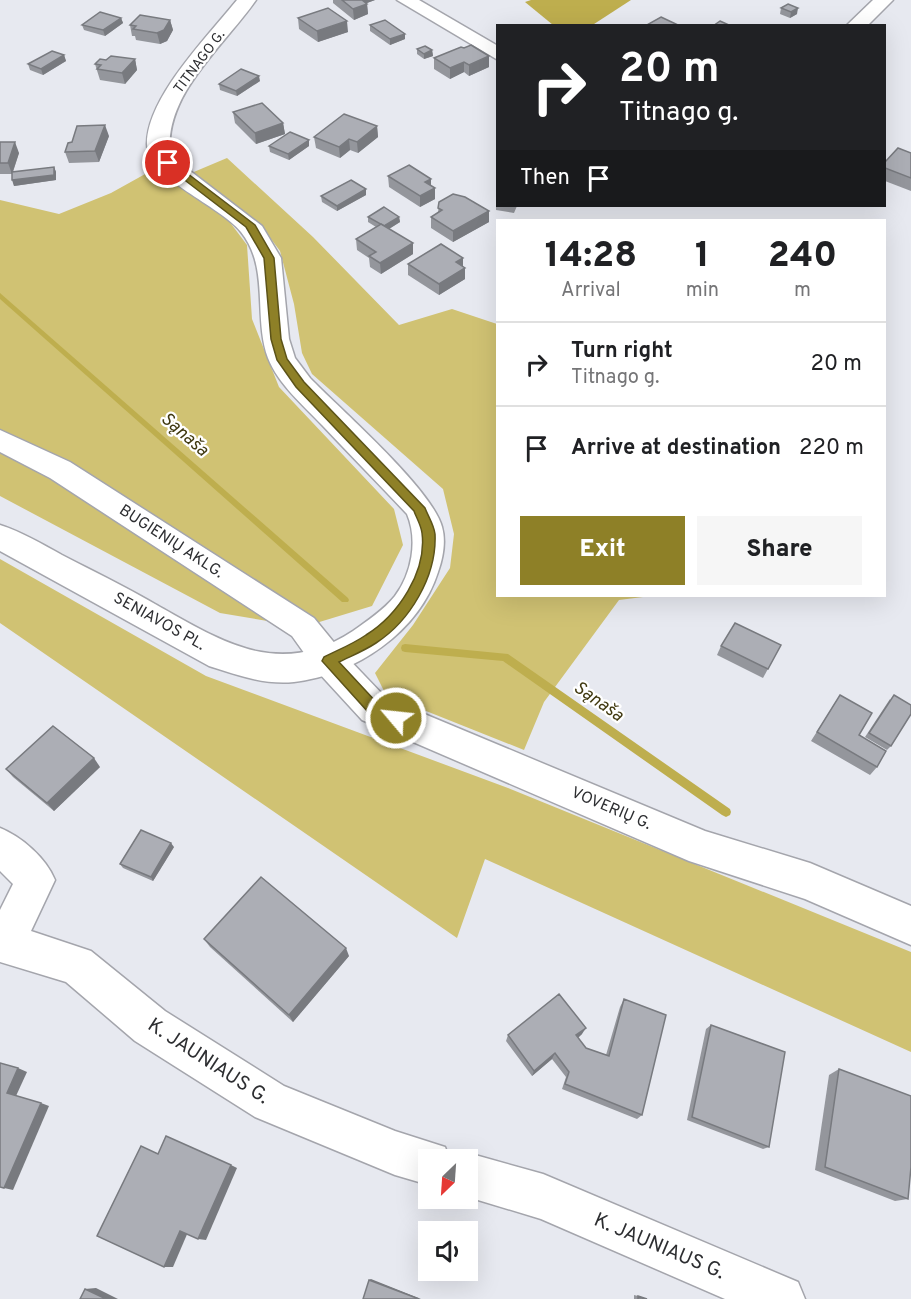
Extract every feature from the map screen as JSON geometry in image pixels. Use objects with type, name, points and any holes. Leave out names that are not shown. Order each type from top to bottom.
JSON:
[{"type":"street","name":"TITNAGO G.","points":[[247,0],[188,75],[167,107],[158,141],[159,154],[177,172],[250,225],[269,258],[276,339],[282,360],[300,385],[419,508],[428,531],[428,554],[422,577],[402,612],[372,639],[329,661]]},
{"type":"street","points":[[406,0],[496,53]]},
{"type":"street","points":[[857,24],[884,0]]},
{"type":"street","name":"BUGIENIŲ AKLG.","points":[[0,440],[60,470],[303,627],[329,661]]},
{"type":"street","name":"SENIAVOS PL.","points":[[0,537],[221,656],[272,669],[296,668],[329,661]]},
{"type":"street","name":"VOVERIŲ G.","points":[[329,661],[374,709],[702,848],[810,882],[911,926]]},
{"type":"street","points":[[0,846],[36,880],[2,943]]},
{"type":"street","name":"K. JAUNIAUS G.","points":[[2,943],[77,965],[150,1026],[270,1102],[395,1153],[418,1160]]},
{"type":"street","name":"K. JAUNIAUS G.","points":[[478,1177],[543,1197],[781,1299]]},
{"type":"shaded area","points":[[531,0],[631,0],[594,24],[552,24],[525,2]]},
{"type":"shaded area","points":[[227,158],[313,237],[399,325],[452,309],[496,324],[496,597],[643,597],[619,600],[544,702],[524,750],[386,695],[375,673],[413,625],[450,568],[454,534],[443,489],[312,374],[302,353],[294,304],[280,251],[259,223],[189,174]]},
{"type":"shaded area","points":[[156,168],[226,217],[247,245],[252,319],[279,387],[394,509],[403,545],[372,606],[303,627],[220,613],[0,496],[0,200],[59,214],[111,193]]},
{"type":"shaded area","points":[[0,559],[206,676],[508,788],[911,952],[911,1052],[485,859],[457,938],[0,623]]},
{"type":"building","points":[[342,0],[362,0],[367,4],[353,9]]},
{"type":"building","points":[[788,4],[798,8],[791,12],[781,8]]},
{"type":"building","points":[[328,8],[347,21],[317,31],[298,18]]},
{"type":"building","points":[[100,12],[121,18],[103,30],[82,25]]},
{"type":"building","points":[[140,15],[170,20],[164,30],[157,33],[133,29],[136,26],[130,25]]},
{"type":"building","points":[[661,17],[676,24],[649,24]]},
{"type":"building","points":[[385,20],[405,34],[390,39],[370,25]]},
{"type":"building","points":[[471,45],[489,56],[469,65],[464,62],[450,68],[434,58],[461,47]]},
{"type":"building","points":[[425,46],[432,50],[424,54],[417,49]]},
{"type":"building","points":[[52,51],[64,55],[41,69],[28,64]]},
{"type":"building","points":[[111,56],[135,59],[122,73],[97,69],[101,65],[95,64],[100,59],[106,60]]},
{"type":"building","points":[[241,69],[259,76],[236,91],[219,84]]},
{"type":"building","points":[[262,103],[283,123],[255,133],[233,112]]},
{"type":"building","points":[[344,114],[377,126],[357,142],[349,139],[339,147],[314,137]]},
{"type":"building","points":[[105,125],[95,151],[65,152],[68,143],[72,142],[77,126]]},
{"type":"building","points":[[290,132],[309,140],[288,154],[269,146]]},
{"type":"building","points":[[0,142],[15,142],[8,163],[0,163]]},
{"type":"building","points":[[898,148],[911,153],[911,178],[886,168],[886,161]]},
{"type":"building","points":[[409,165],[431,179],[425,182],[435,188],[420,196],[388,176]]},
{"type":"building","points":[[54,167],[54,175],[12,180],[12,172]]},
{"type":"building","points":[[351,180],[366,189],[337,206],[321,196]]},
{"type":"building","points":[[453,194],[465,197],[489,211],[453,231],[431,217],[442,210],[438,208],[439,202]]},
{"type":"building","points":[[384,207],[399,217],[384,226],[368,217]]},
{"type":"building","points":[[381,224],[413,243],[380,263],[369,256],[376,252],[356,239]]},
{"type":"building","points":[[441,244],[463,258],[456,262],[465,268],[439,284],[408,264]]},
{"type":"building","points":[[735,623],[781,645],[768,669],[721,646]]},
{"type":"building","points":[[840,695],[872,713],[859,735],[886,751],[877,767],[817,732]]},
{"type":"building","points":[[894,695],[911,705],[911,714],[891,746],[869,733]]},
{"type":"building","points":[[53,726],[94,758],[47,803],[6,769]]},
{"type":"building","points":[[141,830],[171,843],[151,877],[120,864]]},
{"type":"building","points":[[261,877],[346,948],[289,1015],[204,939]]},
{"type":"building","points":[[559,994],[586,1028],[576,1035],[586,1048],[609,1056],[624,999],[666,1015],[642,1115],[565,1084],[569,1072],[555,1053],[534,1071],[508,1035]]},
{"type":"building","points":[[711,1025],[785,1052],[769,1147],[692,1117]]},
{"type":"building","points":[[0,1063],[18,1068],[7,1093],[41,1103],[4,1188],[0,1187]]},
{"type":"building","points":[[839,1069],[911,1096],[911,1167],[908,1199],[825,1167]]},
{"type":"building","points":[[166,1136],[231,1165],[198,1239],[180,1231],[164,1267],[97,1236],[141,1146],[158,1154]]},
{"type":"building","points":[[369,1280],[419,1299],[363,1299]]},
{"type":"building","points":[[85,1289],[106,1299],[80,1299]]},
{"type":"waterway","name":"Sąnaša","points":[[0,295],[345,600]]},
{"type":"waterway","name":"Sąnaša","points":[[405,648],[505,657],[726,812]]},
{"type":"route","points":[[168,163],[250,225],[269,258],[276,339],[282,360],[300,385],[419,508],[428,531],[428,554],[422,577],[402,612],[372,639],[329,661],[374,709],[396,718]]}]
